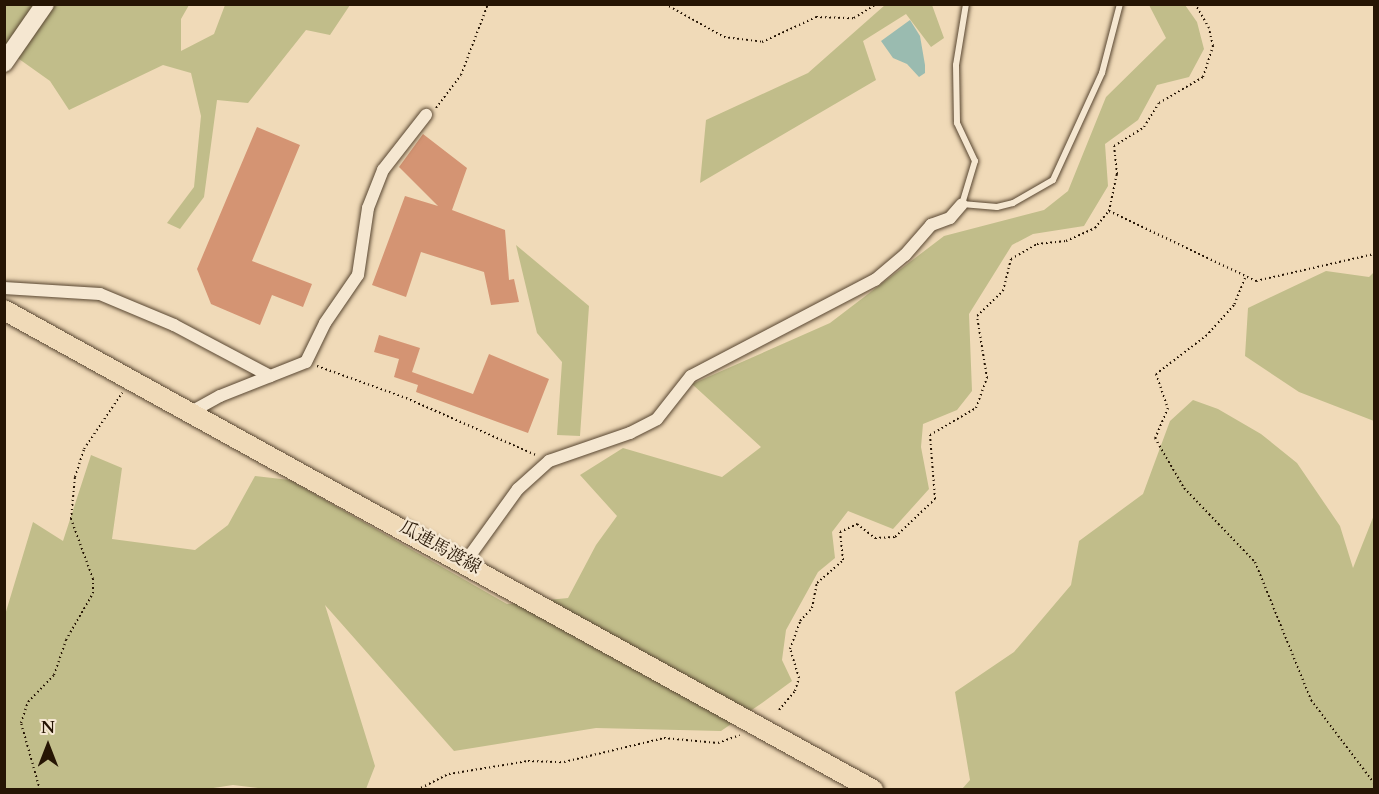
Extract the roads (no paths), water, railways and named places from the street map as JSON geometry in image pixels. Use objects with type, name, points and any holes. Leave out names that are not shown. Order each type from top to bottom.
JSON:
[{"type":"main road","points":[[4,63],[45,4]]},
{"type":"main road","name":"瓜連馬渡線","points":[[4,310],[466,561],[587,634],[873,789]]},
{"type":"street","points":[[190,412],[306,362],[325,323],[358,275],[368,208],[383,170],[426,115]]},
{"type":"street","points":[[466,561],[518,489],[549,461],[630,433],[657,419],[691,376],[875,280],[905,255],[931,225],[950,218],[962,204]]},
{"type":"street","points":[[4,288],[100,294],[174,325],[270,376]]},
{"type":"lane","points":[[966,4],[956,65],[957,123],[975,161],[962,204],[996,207],[1013,203],[1053,180],[1102,73],[1120,4]]},
{"type":"water","points":[[910,20],[920,36],[925,65],[925,73],[919,77],[907,64],[893,58],[881,41]]}]
